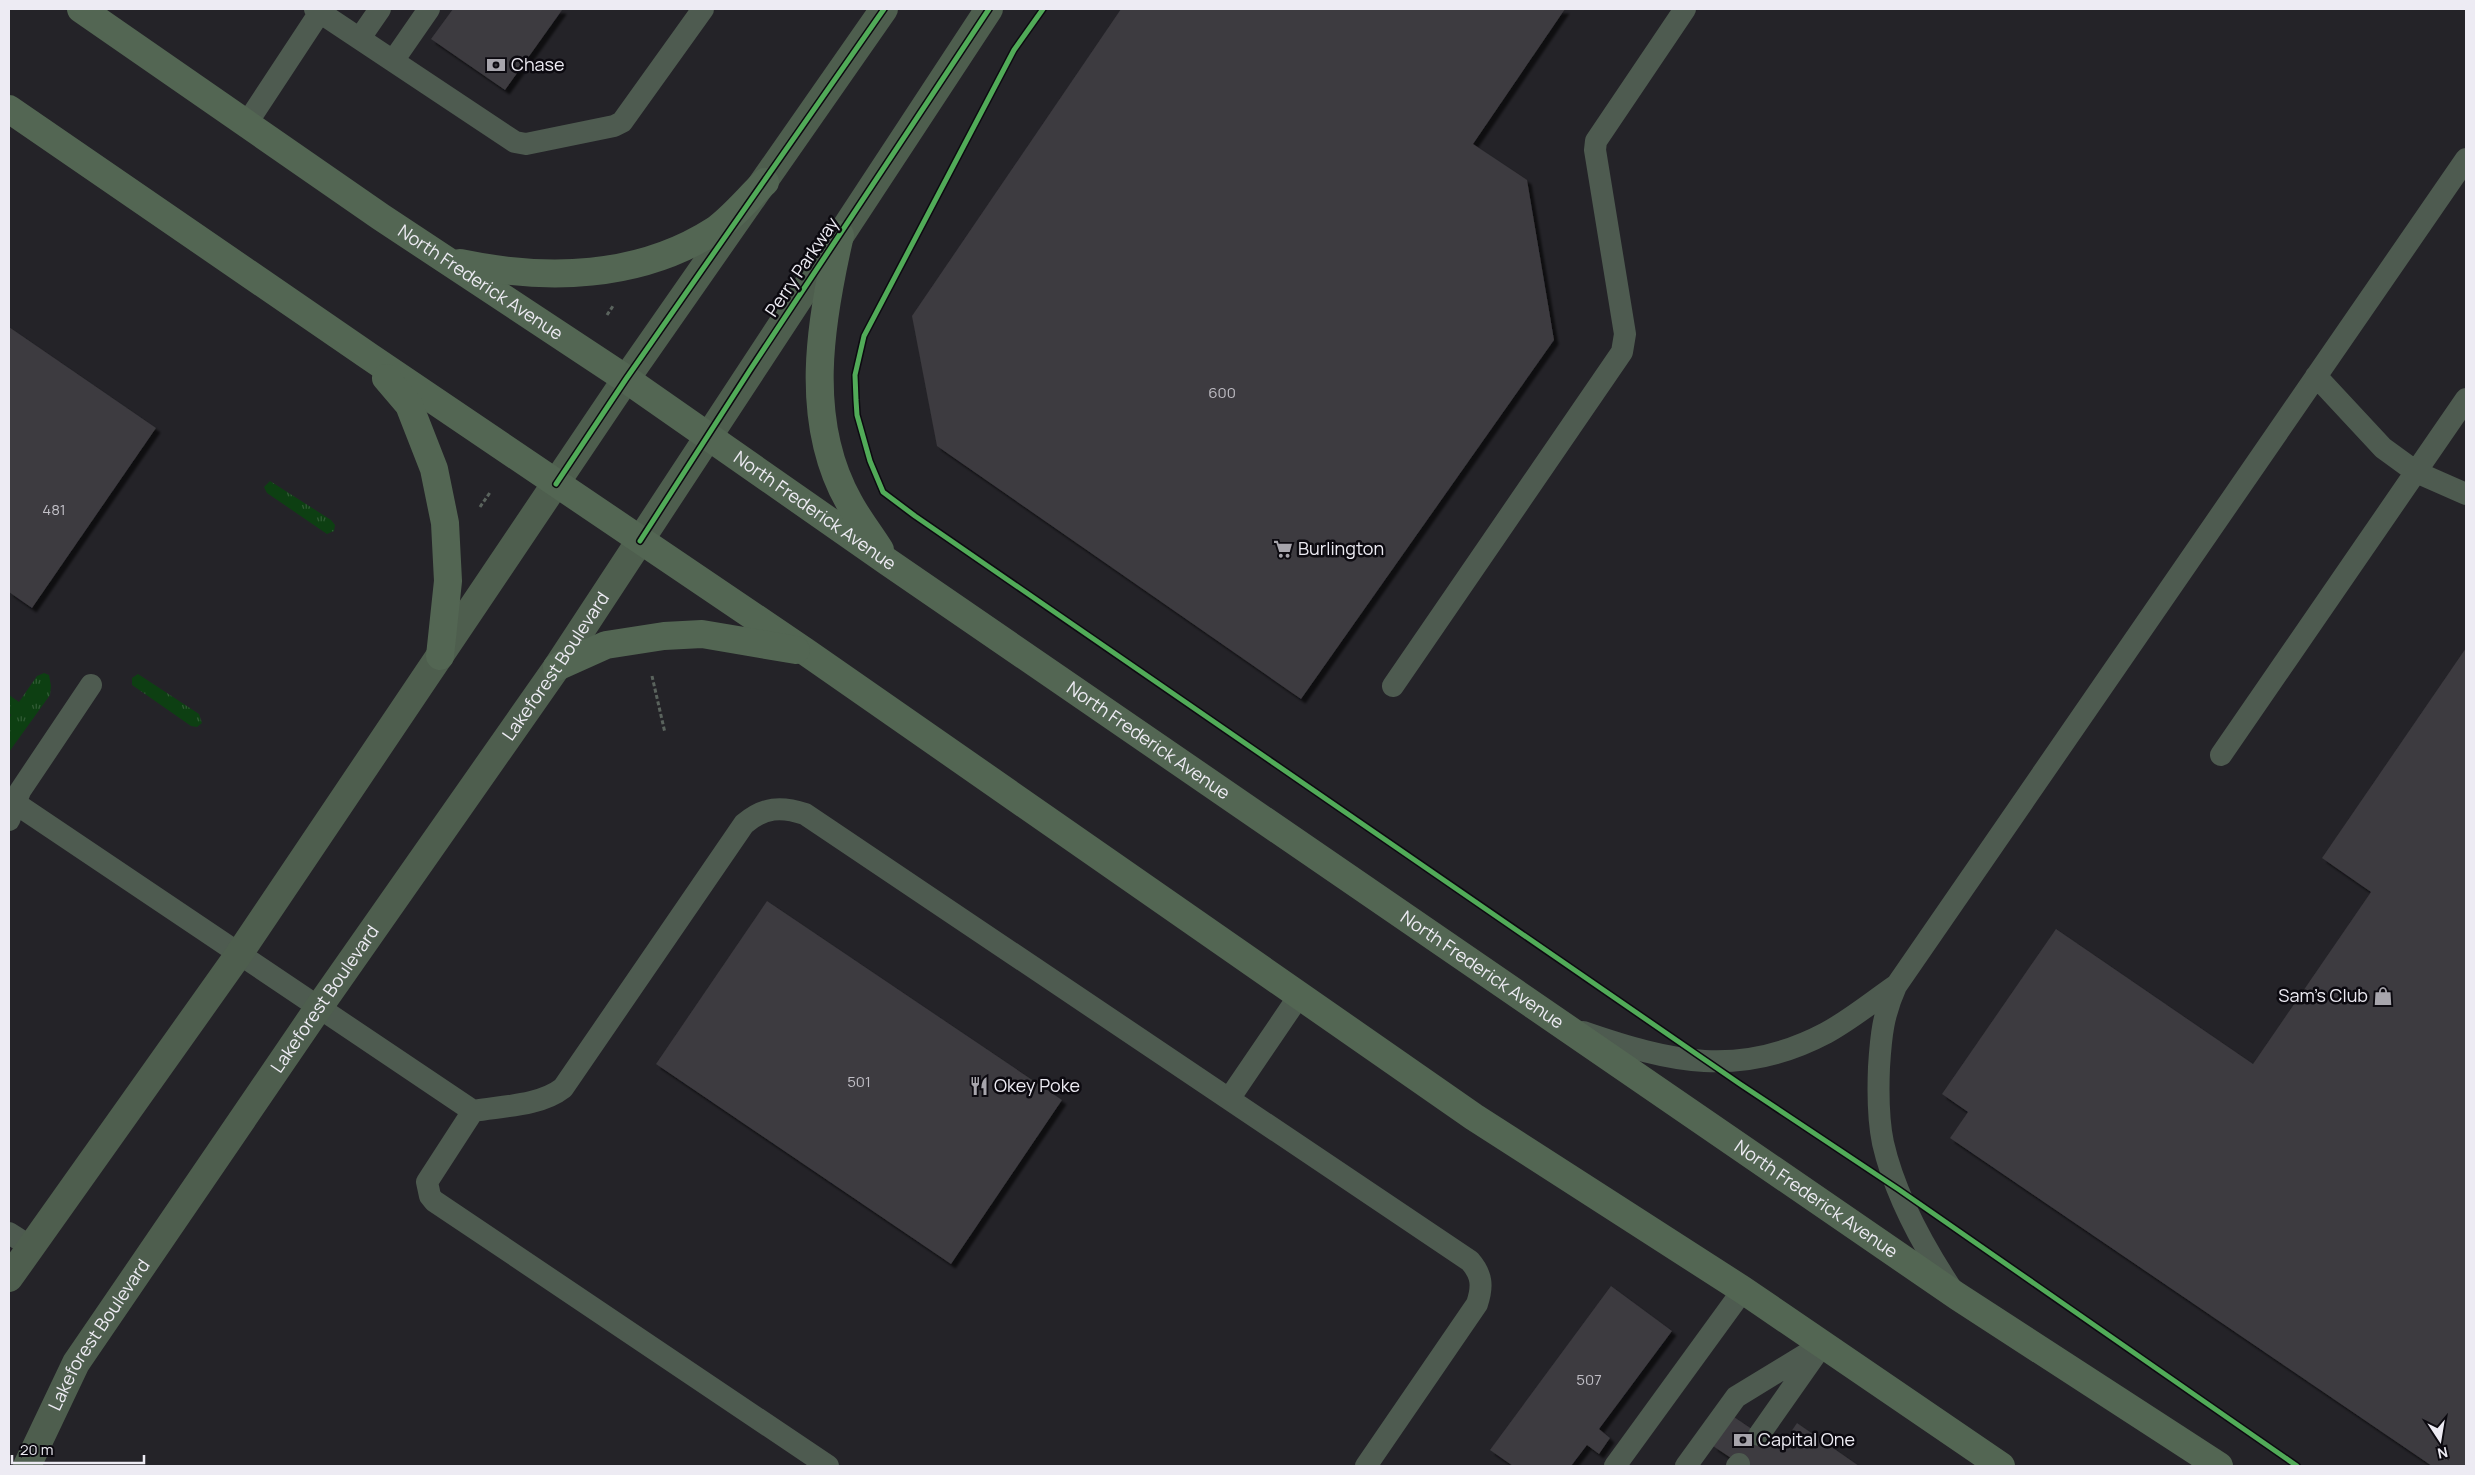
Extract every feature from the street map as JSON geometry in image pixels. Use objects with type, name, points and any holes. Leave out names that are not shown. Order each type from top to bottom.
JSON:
[{"type":"main road","name":"North Frederick Avenue","points":[[81,9],[446,260],[626,379],[706,437],[1568,1027],[1957,1296],[2219,1466]]},
{"type":"main road","points":[[9,109],[556,484],[806,652],[1474,1117],[1743,1290],[2001,1466]]},
{"type":"main road","points":[[446,260],[503,272],[561,275],[615,268],[670,255],[716,229],[765,182]]},
{"type":"main road","points":[[840,235],[826,299],[819,361],[821,401],[828,450],[848,501],[888,562]]},
{"type":"main road","points":[[370,357],[409,405],[434,469],[445,523],[448,581],[440,656]]},
{"type":"main road","points":[[557,667],[606,645],[664,636],[702,634],[806,652]]},
{"type":"street","points":[[9,1278],[20,1240],[239,954],[626,379],[884,9]]},
{"type":"street","name":"Perry Parkway","points":[[640,541],[706,437],[989,9]]},
{"type":"street","name":"Lakeforest Boulevard","points":[[27,1466],[76,1362],[319,1007],[557,667],[640,541]]},
{"type":"lane","points":[[360,38],[380,9]]},
{"type":"lane","points":[[393,61],[429,9]]},
{"type":"lane","points":[[247,122],[318,10],[515,142],[526,144],[614,126],[622,122],[703,9]]},
{"type":"lane","points":[[1393,686],[1622,352],[1624,326],[1595,150],[1596,141],[1685,9]]},
{"type":"lane","points":[[1957,1296],[1922,1241],[1898,1189],[1883,1142],[1879,1079],[1880,1038],[1885,1010],[1896,986],[2466,159]]},
{"type":"lane","points":[[2316,376],[2383,448],[2416,472],[2466,494]]},
{"type":"lane","points":[[2221,755],[2466,399]]},
{"type":"lane","points":[[91,685],[11,807],[239,954],[473,1111],[537,1100],[556,1094],[563,1088],[744,824],[756,814],[771,808],[788,808],[806,814],[1470,1261],[1478,1270],[1482,1282],[1477,1304],[1366,1466]]},
{"type":"lane","points":[[1568,1027],[1634,1050],[1674,1059],[1733,1062],[1757,1058],[1825,1034],[1896,986]]},
{"type":"lane","points":[[1229,1099],[1299,996]]},
{"type":"lane","points":[[473,1111],[427,1182],[430,1196],[434,1202],[828,1466]]},
{"type":"lane","points":[[1615,1466],[1743,1290]]},
{"type":"lane","points":[[1759,1434],[1823,1344]]},
{"type":"lane","points":[[1686,1466],[1736,1397],[1823,1344]]},
{"type":"path","points":[[477,512],[490,491]]},
{"type":"path","points":[[652,675],[666,733]]},
{"type":"green space","points":[[270,481],[331,520],[335,525],[334,531],[327,534],[267,493],[264,487]]},
{"type":"green space","points":[[44,673],[49,675],[50,695],[9,752],[9,718],[11,715],[9,713],[9,695],[19,702],[37,676]]},
{"type":"green space","points":[[138,674],[199,714],[202,723],[197,727],[191,726],[132,685],[132,678]]},
{"type":"building","name":"Chase","points":[[453,9],[562,10],[505,90],[431,39]]},
{"type":"building","points":[[1121,9],[1565,9],[1473,144],[1527,180],[1554,340],[1301,699],[937,446],[912,316]]},
{"type":"building","points":[[9,327],[156,428],[32,608],[9,592]]},
{"type":"building","name":"Sam's Club","points":[[2466,648],[2466,1466],[2432,1466],[1950,1138],[1968,1112],[1942,1094],[2056,929],[2253,1064],[2371,892],[2322,858]]},
{"type":"building","points":[[767,901],[1062,1100],[951,1264],[656,1064]]},
{"type":"building","points":[[1611,1286],[1672,1331],[1599,1429],[1610,1438],[1599,1454],[1587,1445],[1571,1466],[1513,1466],[1490,1450]]},
{"type":"building","name":"Capital One","points":[[1734,1417],[1780,1448],[1797,1423],[1859,1466],[1743,1466],[1713,1446]]},
{"type":"cycle path","points":[[556,484],[626,379],[884,9]]},
{"type":"cycle path","points":[[640,541],[750,370],[989,9]]},
{"type":"cycle path","points":[[1043,9],[1014,50],[864,336],[855,375],[857,415],[870,461],[883,492],[915,516],[1740,1084],[1898,1189],[2297,1466]]},
{"type":"place","name":"Chase","points":[[496,65]]},
{"type":"place","name":"Burlington","points":[[1283,549]]},
{"type":"place","name":"Sam's Club","points":[[2383,996]]},
{"type":"place","name":"Okey Poke","points":[[979,1086]]},
{"type":"place","name":"Capital One","points":[[1743,1440]]}]
